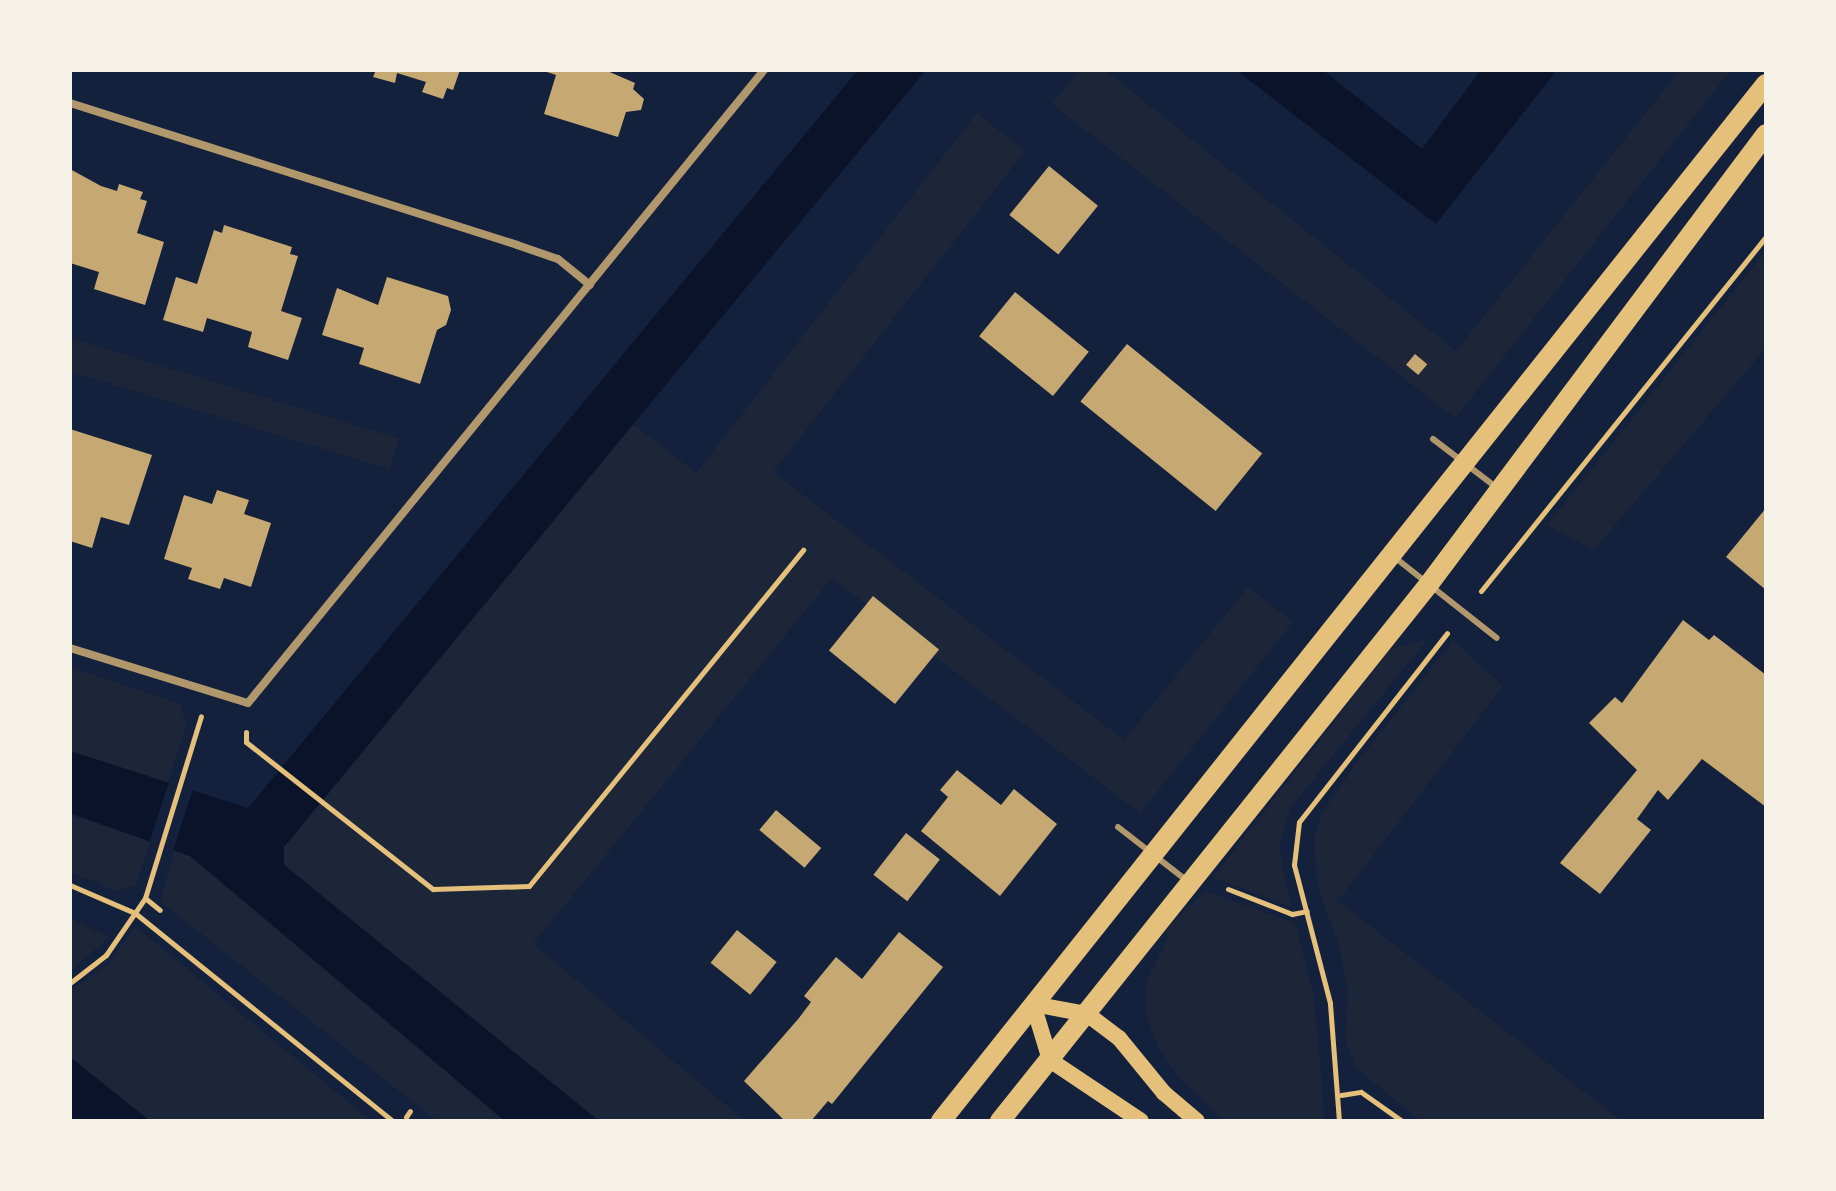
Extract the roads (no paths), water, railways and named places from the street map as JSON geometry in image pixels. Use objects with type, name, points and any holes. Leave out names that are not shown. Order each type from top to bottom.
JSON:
[{"type":"main road","points":[[941,1121],[1766,84]]},
{"type":"main road","points":[[1000,1121],[1429,584],[1766,134]]},
{"type":"main road","points":[[1033,1004],[1087,1014],[1119,1038],[1155,1084],[1197,1121]]},
{"type":"main road","points":[[1033,1004],[1050,1060],[1141,1121]]},
{"type":"street","points":[[70,648],[248,703],[764,70]]},
{"type":"street","points":[[70,103],[544,254],[590,285]]},
{"type":"lane","points":[[1433,439],[1499,490]]},
{"type":"lane","points":[[1392,555],[1497,638]]},
{"type":"lane","points":[[1118,827],[1188,883]]}]
